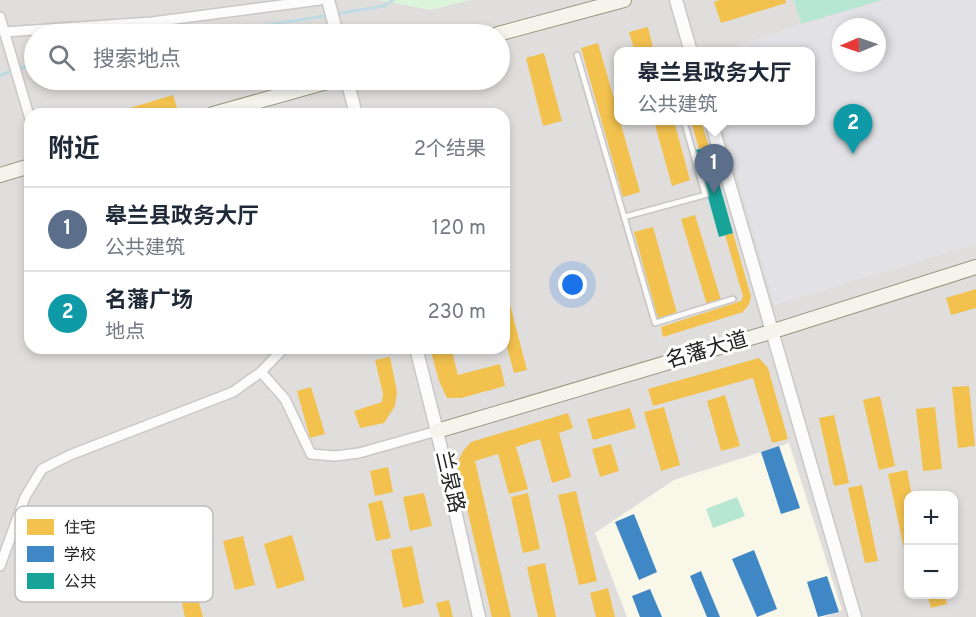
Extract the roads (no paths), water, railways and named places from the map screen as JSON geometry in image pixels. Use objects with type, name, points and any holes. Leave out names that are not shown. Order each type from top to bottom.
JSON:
[{"type":"main road","points":[[510,31],[624,0]]},
{"type":"main road","points":[[234,108],[298,90]]},
{"type":"main road","points":[[0,175],[24,168]]},
{"type":"main road","name":"名藩大道","points":[[437,430],[774,331],[976,267]]},
{"type":"street","points":[[676,0],[690,47]]},
{"type":"street","points":[[122,24],[326,2],[333,24]]},
{"type":"street","points":[[0,17],[27,108]]},
{"type":"street","points":[[4,32],[24,31]]},
{"type":"street","points":[[350,90],[354,108]]},
{"type":"street","points":[[712,125],[855,617]]},
{"type":"street","points":[[21,506],[42,469],[70,455],[233,392],[261,372],[278,354]]},
{"type":"street","name":"兰泉路","points":[[418,354],[479,617]]},
{"type":"street","points":[[261,372],[285,399],[311,454],[335,456],[359,453],[437,430]]},
{"type":"street","points":[[0,566],[15,524]]},
{"type":"lane","points":[[577,55],[656,323],[733,299]]},
{"type":"lane","points":[[624,217],[705,195],[685,125]]},
{"type":"waterway","points":[[336,14],[384,6],[393,0]]},
{"type":"waterway","points":[[275,24],[330,15]]},
{"type":"waterway","points":[[0,75],[24,67]]},
{"type":"place","name":"名藩广场","points":[[853,154]]},
{"type":"place","name":"皋兰县政务大厅","points":[[714,194]]}]
